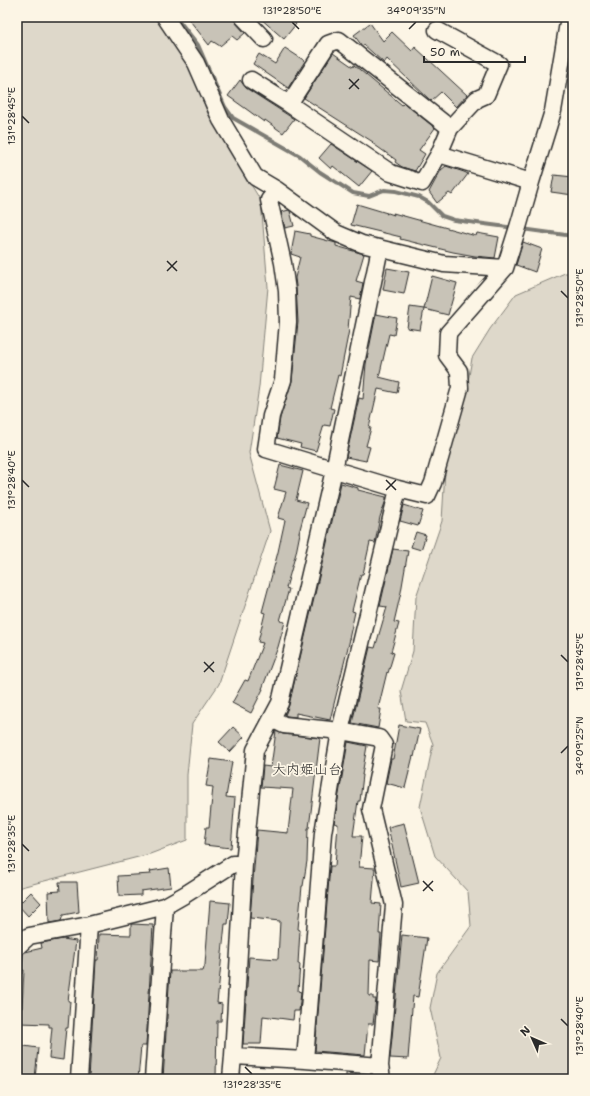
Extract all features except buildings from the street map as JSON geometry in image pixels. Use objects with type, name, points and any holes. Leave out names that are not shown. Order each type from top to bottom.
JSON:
[{"type":"street","points":[[165,17],[196,64],[221,120],[255,177],[277,190],[336,233],[362,244],[444,264],[505,268]]},
{"type":"street","points":[[243,17],[264,39]]},
{"type":"street","points":[[277,190],[270,200],[283,263],[287,292],[288,322],[283,380],[272,416],[266,449],[398,489],[427,496],[433,483],[460,388],[459,372],[447,355],[448,333],[505,268],[518,230],[553,111],[569,17]]},
{"type":"street","points":[[251,80],[391,173],[422,182],[439,154],[450,128],[477,99],[486,94],[499,64],[437,30]]},
{"type":"street","points":[[289,104],[328,44],[339,40],[450,128]]},
{"type":"street","points":[[439,154],[531,182]]},
{"type":"street","points":[[231,1079],[244,864],[255,750],[280,702],[334,470],[380,248]]},
{"type":"street","points":[[305,1060],[323,833],[340,731],[398,489]]},
{"type":"street","points":[[233,1056],[305,1060],[381,1073],[394,905],[372,809],[384,745],[379,738],[340,731],[284,724],[272,718]]},
{"type":"street","points":[[17,947],[29,936],[89,925],[164,906],[233,864],[244,864]]},
{"type":"street","points":[[153,1079],[164,906]]},
{"type":"street","points":[[78,1079],[89,925]]},
{"type":"shaded area","points":[[17,17],[161,17],[189,62],[208,114],[261,201],[268,287],[259,387],[249,453],[270,531],[219,684],[192,724],[187,775],[187,840],[150,854],[17,888]]},
{"type":"shaded area","points":[[565,273],[573,273],[573,1079],[431,1079],[441,1058],[430,1008],[437,973],[471,926],[468,892],[435,856],[420,807],[433,744],[425,723],[406,721],[401,691],[413,651],[416,597],[442,521],[445,471],[469,376],[472,358],[490,329],[516,294]]},
{"type":"waterway","points":[[176,17],[198,45],[225,107],[233,118],[300,156],[320,172],[353,193],[369,196],[384,190],[396,191],[419,197],[428,202],[442,216],[454,220],[515,228]]},
{"type":"waterway","points":[[522,229],[573,236]]},
{"type":"district","name":"大内姫山台","points":[[307,769]]}]
